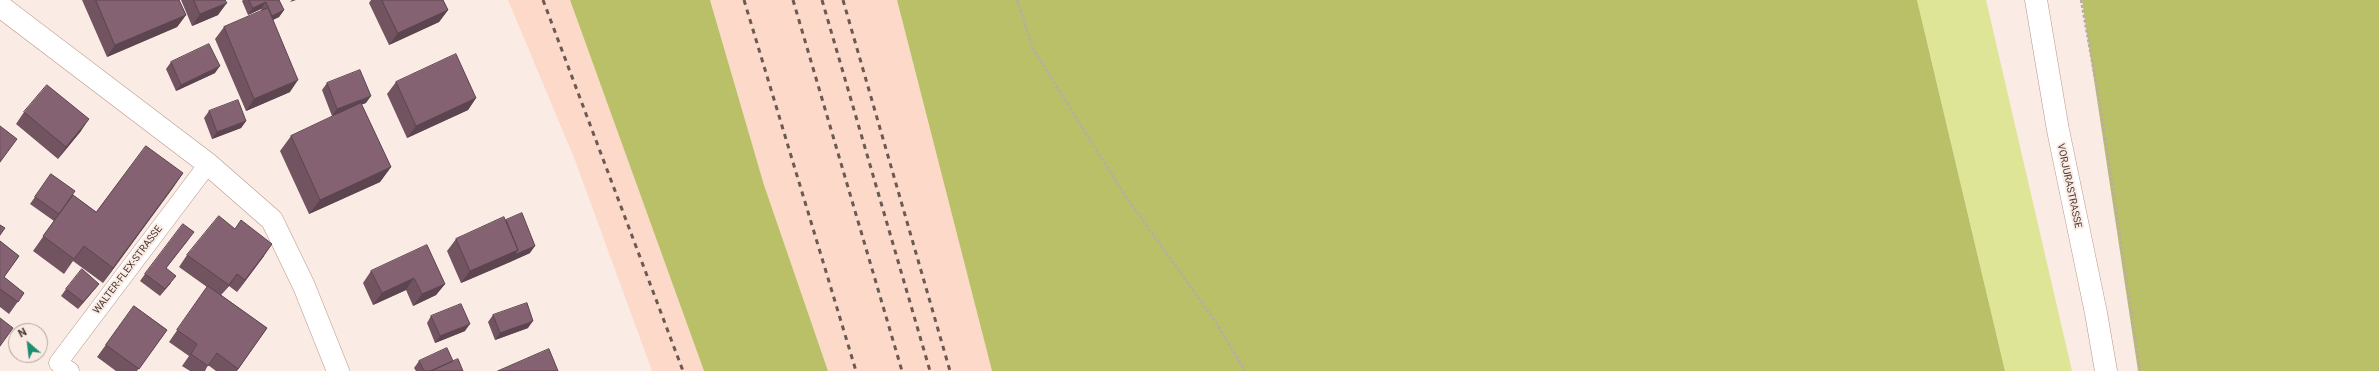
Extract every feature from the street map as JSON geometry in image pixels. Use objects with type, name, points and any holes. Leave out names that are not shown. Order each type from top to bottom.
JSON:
[{"type":"street","name":"VORJURASTRASSE","points":[[2036,0],[2058,130],[2096,313],[2106,371]]},
{"type":"street","points":[[0,6],[208,164],[272,220],[304,286],[338,371]]},
{"type":"lane","name":"WALTER-FLEX-STRASSE","points":[[70,371],[58,363],[208,164]]},
{"type":"path","points":[[1017,0],[1032,49],[1124,194],[1215,321],[1245,371]]},
{"type":"path","points":[[2081,0],[2101,111],[2140,371]]},
{"type":"shaded area","points":[[508,0],[570,0],[704,371],[652,371],[575,160]]},
{"type":"shaded area","points":[[710,0],[897,0],[992,371],[828,371],[764,185]]},
{"type":"green space","points":[[570,0],[710,0],[764,185],[828,371],[704,371]]},
{"type":"green space","points":[[897,0],[1917,0],[2005,371],[992,371]]},
{"type":"green space","points":[[1917,0],[1986,0],[2072,371],[2005,371]]},
{"type":"green space","points":[[2082,0],[2379,0],[2379,371],[2138,371]]},
{"type":"building","points":[[96,0],[179,0],[186,15],[115,45]]},
{"type":"building","points":[[194,0],[225,0],[227,3],[200,14]]},
{"type":"building","points":[[249,0],[279,0],[284,10],[272,16],[266,2],[253,8]]},
{"type":"building","points":[[382,0],[443,0],[448,10],[398,33]]},
{"type":"building","points":[[268,8],[298,80],[254,99],[224,27]]},
{"type":"building","points":[[209,44],[220,66],[181,85],[171,62]]},
{"type":"building","points":[[456,54],[476,98],[416,126],[396,82]]},
{"type":"building","points":[[360,70],[371,96],[337,109],[327,83]]},
{"type":"building","points":[[47,85],[89,119],[66,147],[24,112]]},
{"type":"building","points":[[238,100],[246,121],[217,132],[209,111]]},
{"type":"building","points":[[361,103],[391,167],[320,200],[291,136]]},
{"type":"building","points":[[0,126],[17,139],[0,162]]},
{"type":"building","points":[[146,146],[183,173],[113,268],[84,246],[74,259],[43,236],[73,195],[96,212]]},
{"type":"building","points":[[51,174],[75,191],[59,214],[35,197]]},
{"type":"building","points":[[522,213],[535,246],[514,255],[518,250],[506,220]]},
{"type":"building","points":[[219,216],[235,229],[241,220],[272,244],[245,280],[237,274],[229,285],[187,255]]},
{"type":"building","points":[[504,217],[518,250],[470,271],[456,239]]},
{"type":"building","points":[[183,224],[194,232],[166,268],[176,276],[165,289],[145,274]]},
{"type":"building","points":[[0,225],[5,228],[0,235]]},
{"type":"building","points":[[0,241],[19,256],[4,277],[24,293],[18,302],[0,289]]},
{"type":"building","points":[[427,245],[445,284],[422,294],[414,278],[382,293],[371,271]]},
{"type":"building","points":[[82,269],[99,284],[83,302],[66,289]]},
{"type":"building","points":[[208,286],[267,328],[238,369],[217,353],[208,366],[191,354],[197,344],[177,330]]},
{"type":"building","points":[[527,303],[533,321],[500,333],[493,315]]},
{"type":"building","points":[[461,304],[470,324],[440,336],[431,316]]},
{"type":"building","points":[[134,306],[167,330],[139,369],[106,345]]},
{"type":"building","points":[[0,318],[8,324],[8,335],[0,346]]},
{"type":"building","points":[[447,348],[453,361],[431,371],[424,371],[419,361]]},
{"type":"building","points":[[549,349],[558,371],[498,371]]},
{"type":"building","points":[[458,359],[463,371],[431,371]]},
{"type":"railway","points":[[543,0],[683,371]]},
{"type":"railway","points":[[744,0],[856,371]]},
{"type":"railway","points":[[793,0],[902,371]]},
{"type":"railway","points":[[822,0],[930,371]]},
{"type":"railway","points":[[843,0],[950,371]]}]
